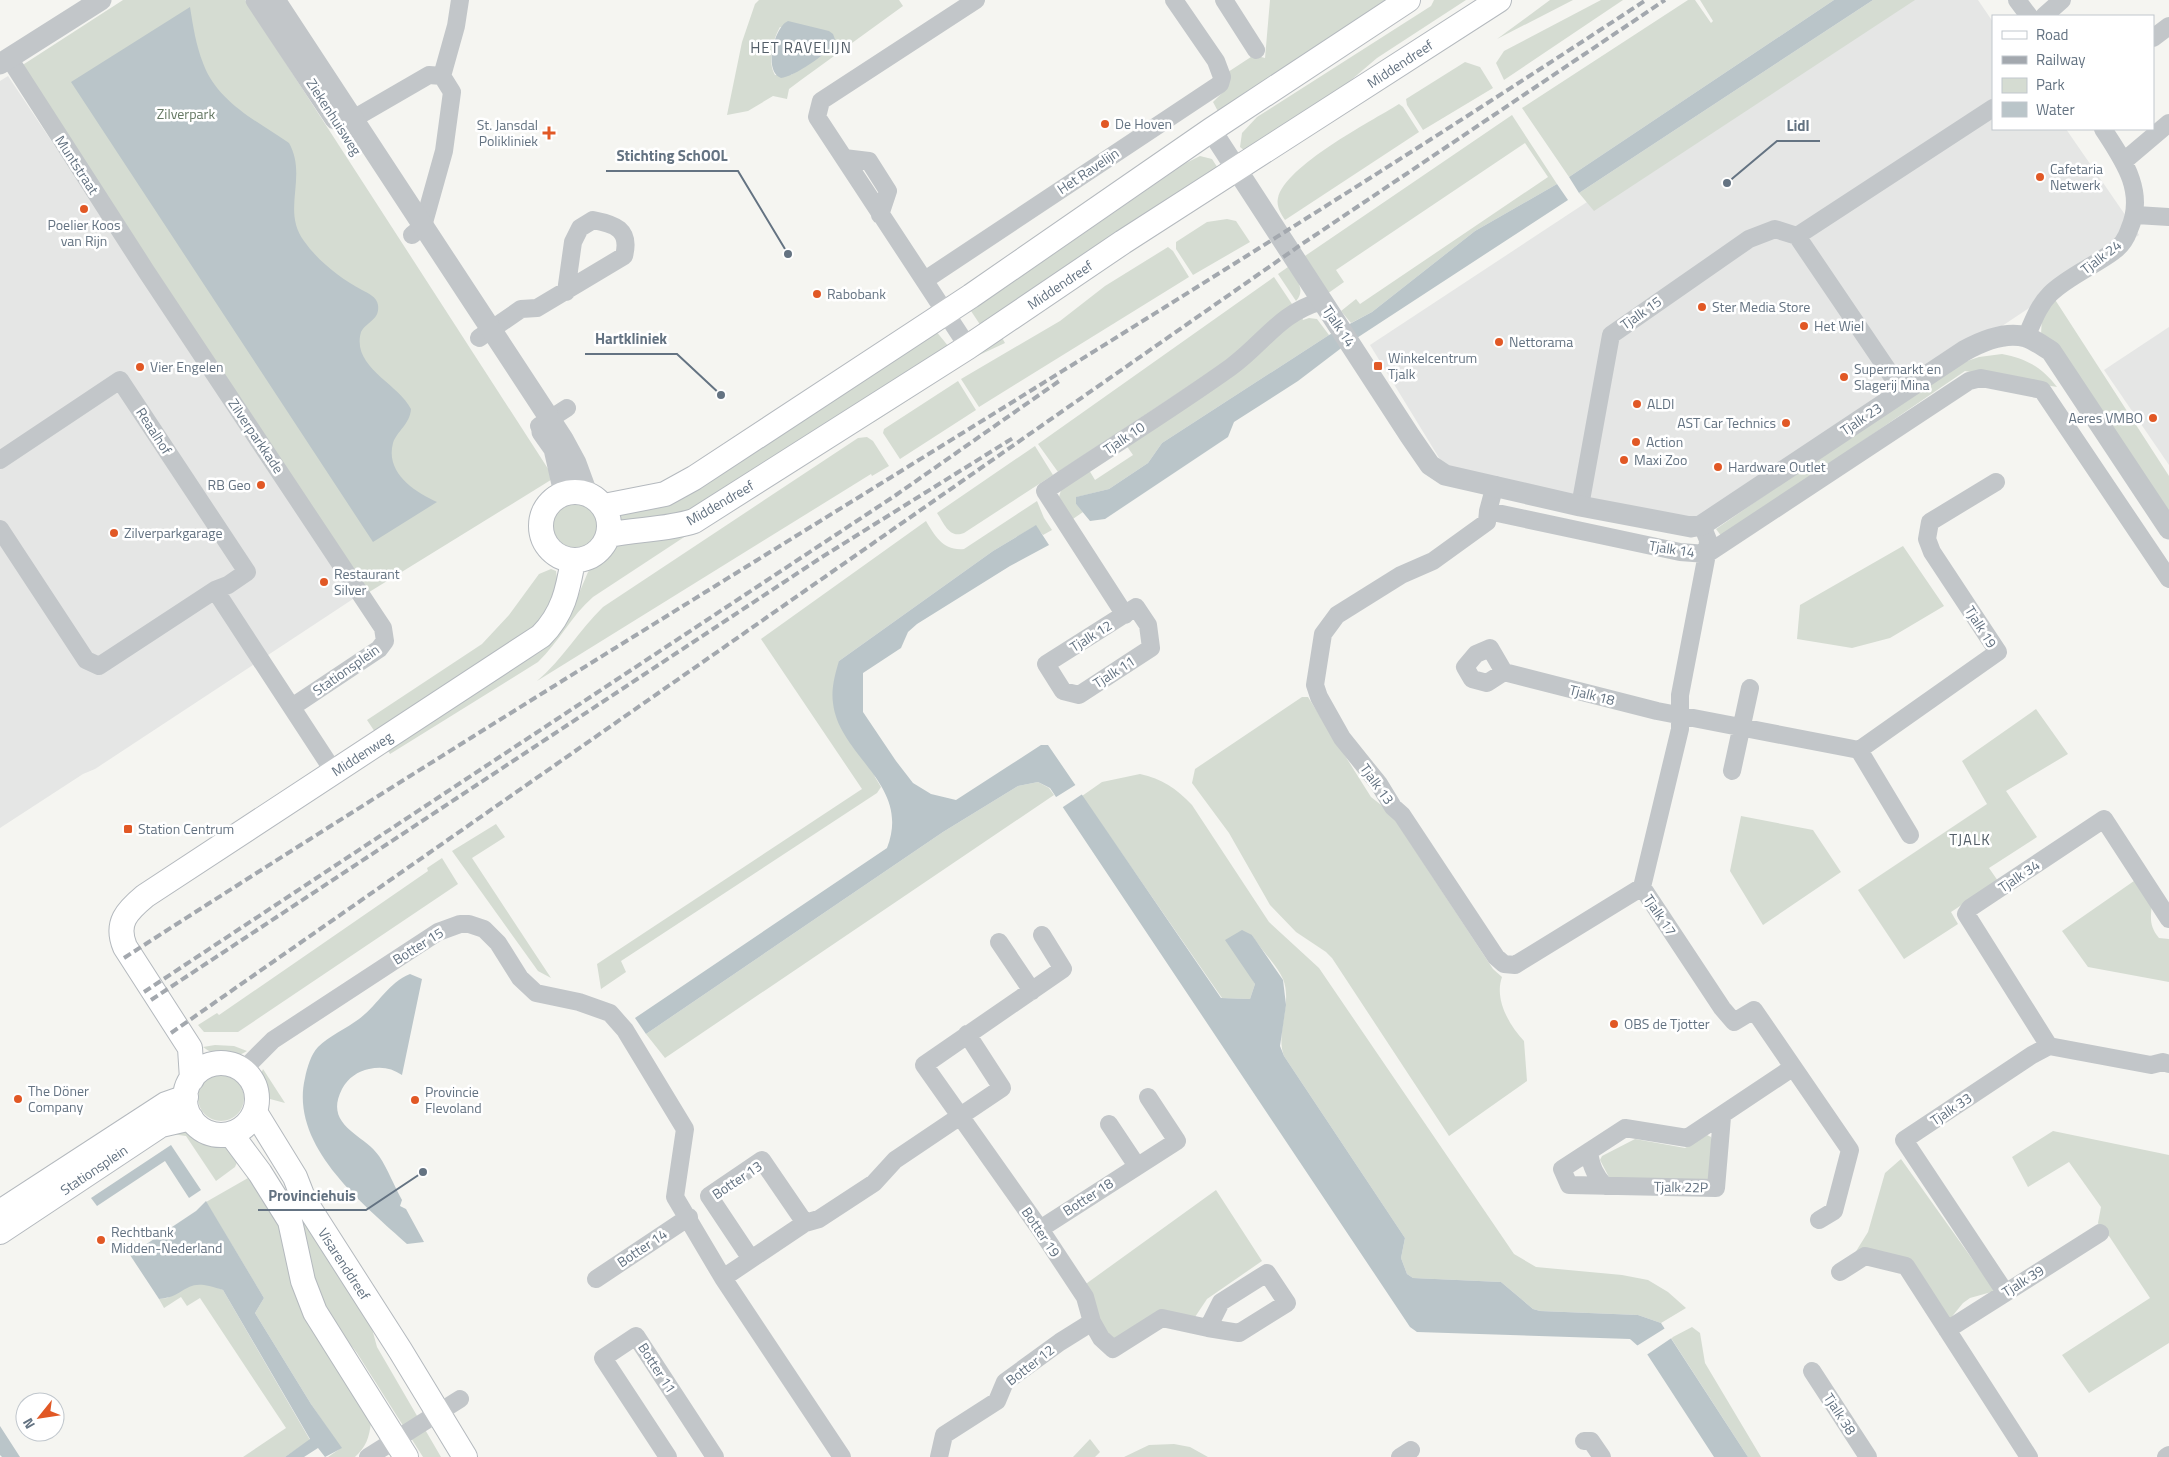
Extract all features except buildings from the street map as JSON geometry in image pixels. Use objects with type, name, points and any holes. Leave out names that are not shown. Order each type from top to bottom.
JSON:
[{"type":"main road","points":[[595,500],[610,525],[605,543],[594,555],[573,560],[560,557],[552,551],[542,533],[543,514],[548,505],[564,493],[576,491],[595,500],[650,498],[677,489],[947,312],[1211,130],[1408,0]]},
{"type":"main road","name":"Middendreef","points":[[608,535],[631,530],[680,525],[694,521],[968,347],[1123,242],[1499,0]]},
{"type":"main road","name":"Middenweg","points":[[190,1048],[125,947],[121,938],[123,917],[145,896],[541,636],[560,613],[568,590],[573,560]]},
{"type":"main road","points":[[190,1048],[213,1064]]},
{"type":"main road","points":[[189,1098],[203,1068],[213,1064],[228,1063],[243,1070],[251,1078],[256,1089],[257,1100],[255,1112],[250,1122],[241,1130],[219,1135],[208,1132],[189,1098],[190,1048]]},
{"type":"main road","name":"Stationsplein","points":[[0,1212],[166,1104],[189,1098]]},
{"type":"main road","name":"Stationsplein","points":[[0,1232],[161,1125],[189,1098]]},
{"type":"main road","name":"Visarenddreef","points":[[255,1112],[295,1177],[304,1200],[400,1350],[437,1414],[465,1457]]},
{"type":"main road","points":[[230,1134],[260,1173],[290,1221],[303,1281],[315,1312],[400,1448]]},
{"type":"street","points":[[5,61],[101,0]]},
{"type":"street","name":"Ziekenhuisweg","points":[[256,0],[417,230],[544,422],[576,463],[595,500]]},
{"type":"street","name":"Ziekenhuisweg","points":[[275,0],[353,119],[417,230]]},
{"type":"street","points":[[417,230],[444,151],[452,92],[442,76],[452,44],[460,0]]},
{"type":"street","points":[[968,347],[947,312],[880,215],[888,191],[869,161],[844,158],[817,117],[821,101],[976,0]]},
{"type":"street","name":"Het Ravelijn","points":[[925,280],[1220,84],[1222,77],[1216,61],[1174,0]]},
{"type":"street","points":[[1224,0],[1256,50]]},
{"type":"street","points":[[2017,0],[2028,15]]},
{"type":"street","points":[[2045,15],[2062,0]]},
{"type":"street","points":[[2154,37],[2169,26]]},
{"type":"street","name":"Muntstraat","points":[[5,61],[146,271]]},
{"type":"street","name":"Ziekenhuisweg","points":[[353,119],[429,75],[442,76]]},
{"type":"street","points":[[1902,391],[1797,236],[1992,109]]},
{"type":"street","points":[[2124,161],[2169,123]]},
{"type":"street","name":"Tjalk 14","points":[[1211,130],[1430,465],[1445,475],[1580,506],[1691,528],[1702,525]]},
{"type":"street","name":"Tjalk 24","points":[[2026,337],[2040,306],[2051,293],[2116,250],[2125,240],[2136,215],[2135,189],[2124,161],[2104,130]]},
{"type":"street","points":[[2136,215],[2169,217]]},
{"type":"street","name":"Tjalk 15","points":[[1580,506],[1610,335],[1749,239],[1775,229],[1797,236]]},
{"type":"street","name":"Zilverparkkade","points":[[146,271],[366,600]]},
{"type":"street","points":[[485,334],[521,308],[537,308],[566,292]]},
{"type":"street","name":"Tjalk 10","points":[[1130,611],[1045,491],[1234,365],[1284,318],[1298,309],[1322,302]]},
{"type":"street","name":"Tjalk 23","points":[[1702,525],[1902,391],[1983,341],[2007,336],[2026,337],[2051,351],[2169,529]]},
{"type":"street","name":"Tjalk 23","points":[[1707,554],[1969,381],[1982,378],[2042,390],[2169,579]]},
{"type":"street","name":"Reaalhof","points":[[0,460],[120,380],[247,572],[228,585],[215,590],[99,666],[86,660],[0,529]]},
{"type":"street","points":[[544,422],[568,408]]},
{"type":"street","name":"Ziekenhuisweg","points":[[544,422],[554,449],[564,493]]},
{"type":"street","name":"Tjalk 19","points":[[1859,750],[1998,652],[1932,552],[1927,539],[1930,522],[1996,482]]},
{"type":"street","points":[[1488,511],[1495,485]]},
{"type":"street","name":"Tjalk 14","points":[[1488,511],[1680,552],[1707,554]]},
{"type":"street","name":"Tjalk 13","points":[[1488,511],[1487,522],[1472,534],[1432,561],[1401,575],[1338,616],[1323,634],[1315,685],[1319,697],[1342,738],[1379,784],[1393,807],[1402,816],[1496,957],[1504,964],[1515,965],[1642,887]]},
{"type":"street","name":"Tjalk 17","points":[[1702,525],[1708,540],[1707,554],[1680,695],[1680,729],[1642,887],[1734,1022],[1754,1010],[1850,1150],[1834,1211],[1819,1220]]},
{"type":"street","points":[[215,590],[334,772]]},
{"type":"street","name":"Stationsplein","points":[[292,707],[385,642],[383,628],[366,600]]},
{"type":"street","name":"Tjalk 11","points":[[1046,664],[1064,691],[1079,695],[1151,648],[1148,625],[1130,611]]},
{"type":"street","name":"Tjalk 12","points":[[1046,664],[1130,611]]},
{"type":"street","name":"Tjalk 18","points":[[1504,672],[1657,711],[1680,714]]},
{"type":"street","points":[[1732,771],[1750,688]]},
{"type":"street","points":[[1680,714],[1742,729],[1859,750],[1910,834]]},
{"type":"street","name":"Tjalk 34","points":[[2049,1046],[1966,914],[1970,908],[2104,819],[2169,919]]},
{"type":"street","name":"Botter 15","points":[[243,1070],[273,1040],[438,932],[453,925],[469,924],[484,930],[494,938],[520,978],[536,993],[579,1002],[610,1013],[625,1030],[685,1129],[675,1198],[689,1217]]},
{"type":"street","name":"Botter 19","points":[[1042,935],[1063,968],[924,1065],[959,1118],[1040,1229],[1085,1297],[1092,1322],[1101,1338],[1113,1349],[1162,1318],[1208,1328]]},
{"type":"street","points":[[999,942],[1032,991]]},
{"type":"street","points":[[723,1278],[805,1223],[819,1219],[874,1183],[888,1166],[1002,1088],[967,1034]]},
{"type":"street","points":[[2049,1046],[2151,1065],[2163,1062],[2169,1064]]},
{"type":"street","name":"Tjalk 33","points":[[2005,1292],[1904,1140],[2032,1055],[2049,1046]]},
{"type":"street","name":"Tjalk 22P","points":[[1722,1116],[1716,1188],[1569,1185],[1562,1169],[1625,1128],[1687,1138],[1792,1068]]},
{"type":"street","name":"Botter 18","points":[[1040,1229],[1177,1141],[1148,1097]]},
{"type":"street","points":[[1109,1124],[1136,1166]]},
{"type":"street","points":[[1589,1152],[1591,1164],[1598,1179],[1606,1186]]},
{"type":"street","name":"Botter 13","points":[[752,1259],[709,1196],[762,1160],[805,1223]]},
{"type":"street","points":[[689,1217],[723,1278],[842,1457]]},
{"type":"street","name":"Botter 14","points":[[596,1279],[689,1217]]},
{"type":"street","name":"Tjalk 39","points":[[1948,1330],[2100,1233]]},
{"type":"street","points":[[1840,1272],[1865,1256],[1906,1266],[2029,1457]]},
{"type":"street","name":"Botter 12","points":[[939,1457],[944,1435],[997,1401],[1005,1382],[1060,1342],[1092,1322]]},
{"type":"street","name":"Botter 11","points":[[668,1457],[603,1358],[636,1336],[715,1457]]},
{"type":"street","name":"Tjalk 38","points":[[1812,1372],[1868,1457]]},
{"type":"street","points":[[368,1457],[400,1448],[437,1414],[460,1399]]},
{"type":"street","points":[[1584,1441],[1592,1441],[1602,1457]]},
{"type":"shaded area","points":[[1894,0],[1978,0],[1992,21],[1992,130],[2067,130],[2139,235],[1700,527],[1444,466],[1370,345]]},
{"type":"shaded area","points":[[8,76],[356,597],[95,769],[83,774],[0,828],[0,81]]},
{"type":"shaded area","name":"Aeres VMBO","points":[[2169,327],[2169,465],[2104,370]]},
{"type":"green space","name":"Zilverpark","points":[[123,0],[245,0],[554,478],[366,594],[21,66]]},
{"type":"green space","points":[[759,0],[899,0],[903,6],[789,89],[787,99],[773,96],[748,111],[727,115],[742,42],[755,4]],"holes":[[[780,27],[833,46],[791,75],[775,75],[771,58],[775,38]]]},
{"type":"green space","points":[[1270,0],[1399,0],[1221,117],[1213,102],[1228,87],[1228,72],[1254,55],[1265,58]]},
{"type":"green space","points":[[1434,0],[1466,0],[1377,58],[1303,121],[1245,151],[1240,147],[1242,133],[1257,117],[1431,6]]},
{"type":"green space","points":[[1550,0],[1573,0],[1497,39]]},
{"type":"green space","points":[[1601,0],[1623,0],[1504,80],[1496,63],[1504,51]]},
{"type":"green space","points":[[1688,0],[1695,0],[1711,23],[1713,21],[1700,0],[1834,0],[1569,177],[1522,108]]},
{"type":"green space","points":[[1873,0],[1915,0],[1594,211],[1579,193]]},
{"type":"green space","points":[[1465,62],[1480,67],[1493,88],[1423,130],[1407,105],[1406,99]]},
{"type":"green space","points":[[1399,104],[1403,107],[1419,132],[1285,220],[1278,207],[1278,198],[1284,186],[1296,172],[1330,146]]},
{"type":"green space","points":[[1512,115],[1557,184],[1475,231],[1372,312],[1351,323],[1341,311],[1356,299],[1360,304],[1548,177],[1525,143],[1336,270],[1344,282],[1327,294],[1302,258]]},
{"type":"green space","points":[[1200,156],[1212,159],[1221,173],[981,326],[971,311],[1186,163]]},
{"type":"green space","points":[[1227,219],[1236,221],[1250,242],[1193,275],[1176,249],[1176,242],[1207,222]]},
{"type":"green space","points":[[1168,247],[1173,251],[1189,277],[979,407],[961,379],[1060,321],[1105,286]]},
{"type":"green space","points":[[1288,267],[1297,279],[1300,288],[1299,297],[1296,301],[1278,274]]},
{"type":"green space","points":[[1274,277],[1292,304],[1233,357],[1058,472],[1038,444]]},
{"type":"green space","points":[[2054,298],[2169,476],[2169,516],[2041,335],[2042,315]]},
{"type":"green space","points":[[1302,317],[1303,320],[1309,318],[1317,319],[1329,335],[1162,443],[1148,463],[1109,489],[1077,497],[1076,504],[1083,512],[1070,521],[1059,497],[1061,490],[1089,470],[1095,480],[1133,455],[1126,445]]},
{"type":"green space","points":[[935,330],[949,347],[689,516],[619,524],[616,510],[685,495],[697,490]]},
{"type":"green space","points":[[1001,336],[1005,343],[975,357],[874,422],[850,428],[593,597],[578,612],[538,662],[390,754],[387,749],[572,610],[588,572],[614,545],[653,536]]},
{"type":"green space","points":[[2002,354],[2019,358],[2040,369],[2057,387],[1965,371],[1722,537],[1716,529],[1952,366],[1979,357]]},
{"type":"green space","points":[[958,381],[976,410],[900,459],[883,433],[884,429]]},
{"type":"green space","points":[[867,437],[873,441],[889,466],[872,476],[871,474],[537,681],[603,607],[858,438]]},
{"type":"green space","points":[[1035,446],[1053,475],[964,533],[954,534],[948,529],[937,513]]},
{"type":"green space","points":[[1037,501],[1044,518],[1052,530],[1043,535],[1035,526],[993,551],[839,661],[875,777],[881,787],[877,793],[621,961],[626,972],[601,989],[597,964],[862,789],[761,639],[926,521],[936,537],[945,545],[950,548],[964,549]]},
{"type":"green space","points":[[571,502],[581,502],[595,512],[599,525],[595,538],[589,544],[581,548],[571,548],[557,538],[553,530],[553,520],[563,506]]},
{"type":"green space","points":[[1903,546],[1944,606],[1890,638],[1852,648],[1797,639],[1800,605]]},
{"type":"green space","points":[[551,569],[556,571],[558,587],[545,619],[377,735],[367,720],[482,644],[509,615],[539,574]]},
{"type":"green space","points":[[1302,697],[1308,697],[1371,797],[1390,812],[1493,969],[1502,977],[1500,985],[1501,1003],[1508,1020],[1524,1041],[1527,1081],[1449,1136],[1332,958],[1296,932],[1270,905],[1229,833],[1192,783],[1195,769]]},
{"type":"green space","points":[[2036,709],[2068,754],[2006,791],[2037,837],[1989,868],[1998,881],[1951,912],[1958,924],[1904,959],[1858,890],[1987,804],[1962,761]]},
{"type":"green space","points":[[1140,774],[1168,785],[1192,805],[1269,922],[1319,968],[1514,1254],[1536,1267],[1622,1275],[1648,1280],[1668,1292],[1686,1308],[1661,1323],[1638,1315],[1540,1311],[1533,1309],[1501,1282],[1413,1278],[1407,1274],[1401,1258],[1405,1238],[1284,1056],[1281,1037],[1286,989],[1277,968],[1252,935],[1248,971],[1255,984],[1250,999],[1222,998],[1082,796],[1102,782]]},
{"type":"green space","points":[[1038,782],[1049,788],[1054,795],[665,1058],[646,1034],[943,832],[1018,786]]},
{"type":"green space","points":[[1741,816],[1813,830],[1841,872],[1763,925],[1730,871]]},
{"type":"green space","points":[[496,824],[505,837],[472,858],[551,978],[538,971],[452,851]]},
{"type":"green space","points":[[442,858],[458,884],[238,1032],[204,1032],[198,1025],[217,1013],[219,1015],[428,871],[427,868]]},
{"type":"green space","points":[[2134,881],[2152,905],[2151,923],[2156,934],[2159,938],[2169,939],[2169,982],[2088,967],[2062,931]]},
{"type":"green space","points":[[215,1045],[234,1046],[247,1051],[235,1056],[225,1057],[214,1054],[203,1047]]},
{"type":"green space","points":[[263,1069],[285,1103],[259,1096],[257,1084]]},
{"type":"green space","points":[[216,1075],[226,1075],[240,1085],[244,1098],[240,1111],[234,1117],[226,1121],[216,1121],[202,1111],[198,1103],[198,1093],[208,1079]]},
{"type":"green space","points":[[186,1128],[222,1141],[238,1160],[235,1167],[216,1181],[186,1136],[164,1133]]},
{"type":"green space","points":[[2053,1131],[2169,1155],[2169,1343],[2089,1393],[2062,1355],[2150,1298],[2109,1236],[2104,1238],[2098,1223],[2101,1207],[2069,1162],[2028,1187],[2012,1157]]},
{"type":"green space","points":[[1707,1135],[1711,1137],[1713,1144],[1709,1182],[1610,1179],[1600,1160],[1602,1156],[1635,1139],[1685,1148]]},
{"type":"green space","points":[[1901,1159],[1995,1291],[1970,1298],[1963,1303],[1950,1319],[1904,1265],[1850,1261],[1868,1232],[1885,1173]]},
{"type":"green space","points":[[255,1174],[270,1199],[317,1335],[371,1423],[366,1442],[362,1450],[355,1457],[328,1457],[341,1448],[311,1404],[255,1313],[264,1298],[206,1202]]},
{"type":"green space","points":[[282,1188],[368,1314],[377,1347],[441,1457],[423,1457],[357,1353],[337,1327],[321,1296]]},
{"type":"green space","points":[[1216,1190],[1262,1261],[1207,1299],[1195,1317],[1119,1343],[1104,1332],[1083,1286]]},
{"type":"green space","points":[[206,1283],[223,1290],[310,1440],[285,1457],[243,1457],[286,1428],[200,1298],[187,1306],[181,1297],[164,1308],[159,1299],[167,1298],[190,1285]]},
{"type":"green space","points":[[1692,1327],[1700,1333],[1705,1363],[1761,1457],[1748,1457],[1671,1338]]},
{"type":"green space","points":[[1090,1439],[1100,1452],[1095,1457],[1073,1457]]},
{"type":"green space","points":[[1174,1444],[1190,1447],[1208,1457],[1124,1457],[1149,1445]]},
{"type":"water","points":[[1834,0],[1873,0],[1579,193],[1569,177]]},
{"type":"water","points":[[190,7],[195,35],[209,77],[228,100],[289,143],[296,168],[295,217],[304,241],[330,269],[372,296],[377,302],[377,314],[361,332],[360,344],[363,355],[377,374],[405,400],[411,409],[406,423],[393,443],[393,463],[411,487],[437,502],[373,542],[71,82]]},
{"type":"water","points":[[788,21],[829,31],[833,34],[836,42],[810,64],[794,74],[781,78],[776,74],[773,67],[772,50],[778,32]]},
{"type":"water","points":[[1557,184],[1568,200],[1340,349],[1298,381],[1234,422],[1228,437],[1105,519],[1090,521],[1076,504],[1076,497],[1109,489],[1148,463],[1162,443],[1329,335],[1372,312],[1475,231]]},
{"type":"water","points":[[1036,525],[1049,545],[1010,566],[917,624],[908,632],[901,648],[863,673],[863,712],[896,761],[913,783],[931,794],[956,800],[1041,745],[1048,745],[1221,998],[1250,999],[1255,984],[1225,940],[1242,930],[1252,935],[1283,980],[1286,1005],[1280,1046],[1284,1056],[1405,1238],[1401,1258],[1407,1274],[1413,1278],[1501,1282],[1533,1309],[1540,1311],[1638,1315],[1661,1323],[1748,1457],[1714,1457],[1647,1354],[1630,1339],[1417,1332],[1410,1327],[1050,788],[1038,782],[1018,786],[943,832],[646,1034],[635,1018],[887,848],[892,826],[890,806],[872,772],[847,739],[838,722],[833,703],[833,687],[839,661],[993,551]]},
{"type":"water","points":[[410,974],[422,979],[402,1075],[386,1068],[373,1068],[361,1071],[350,1078],[344,1085],[338,1102],[338,1112],[341,1121],[379,1156],[402,1200],[400,1206],[406,1209],[424,1242],[407,1244],[370,1211],[333,1172],[319,1150],[308,1127],[303,1103],[305,1078],[313,1053],[327,1039],[359,1019],[395,983]]},
{"type":"water","points":[[171,1145],[201,1190],[189,1198],[165,1161],[97,1206],[91,1198]]},
{"type":"water","points":[[206,1201],[264,1298],[255,1313],[311,1404],[342,1448],[325,1457],[318,1448],[304,1457],[285,1457],[310,1439],[223,1290],[210,1286],[193,1285],[169,1297],[159,1299],[130,1255],[196,1211]]},
{"type":"water","points":[[0,1426],[20,1457],[2,1457],[0,1455]]},
{"type":"pier","points":[[1077,784],[1084,793],[1060,809],[1053,799]]},
{"type":"pier","points":[[1667,1327],[1673,1337],[1645,1356],[1635,1347]]},
{"type":"railway","points":[[124,958],[504,717],[1268,243],[1646,0]]},
{"type":"railway","points":[[171,1033],[1302,244],[1665,0]]},
{"type":"railway","points":[[144,992],[896,495],[1062,379]]},
{"type":"railway","points":[[151,1000],[822,557],[1013,438]]},
{"type":"place","name":"De Hoven","points":[[1105,124]]},
{"type":"place","name":"St. Jansdal Polikliniek","points":[[549,133]]},
{"type":"place","name":"Cafetaria Netwerk","points":[[2040,177]]},
{"type":"place","name":"Lidl","points":[[1727,183]]},
{"type":"place","name":"Poelier Koos van Rijn","points":[[84,209]]},
{"type":"place","name":"Stichting SchOOL","points":[[788,254]]},
{"type":"place","name":"Rabobank","points":[[817,294]]},
{"type":"place","name":"Ster Media Store","points":[[1702,307]]},
{"type":"place","name":"Het Wiel","points":[[1804,326]]},
{"type":"place","name":"Nettorama","points":[[1499,342]]},
{"type":"place","name":"Winkelcentrum Tjalk","points":[[1378,366]]},
{"type":"place","name":"Vier Engelen","points":[[140,367]]},
{"type":"place","name":"Supermarkt en Slagerij Mina","points":[[1844,377]]},
{"type":"place","name":"Hartkliniek","points":[[721,395]]},
{"type":"place","name":"ALDI","points":[[1637,404]]},
{"type":"place","name":"Aeres VMBO","points":[[2153,418]]},
{"type":"place","name":"AST Car Technics","points":[[1786,423]]},
{"type":"place","name":"Action","points":[[1636,442]]},
{"type":"place","name":"Maxi Zoo","points":[[1624,460]]},
{"type":"place","name":"Hardware Outlet","points":[[1718,467]]},
{"type":"place","name":"RB Geo","points":[[261,485]]},
{"type":"place","name":"Zilverparkgarage","points":[[114,533]]},
{"type":"place","name":"Restaurant Silver","points":[[324,582]]},
{"type":"place","name":"Station Centrum","points":[[128,829]]},
{"type":"place","name":"OBS de Tjotter","points":[[1614,1024]]},
{"type":"place","name":"The Döner Company","points":[[18,1099]]},
{"type":"place","name":"Provincie Flevoland","points":[[415,1100]]},
{"type":"place","name":"Provinciehuis","points":[[423,1172]]},
{"type":"place","name":"Rechtbank Midden-Nederland","points":[[101,1240]]},
{"type":"district","name":"HET RAVELIJN","points":[[801,48]]},
{"type":"district","name":"TJALK","points":[[1970,840]]}]
